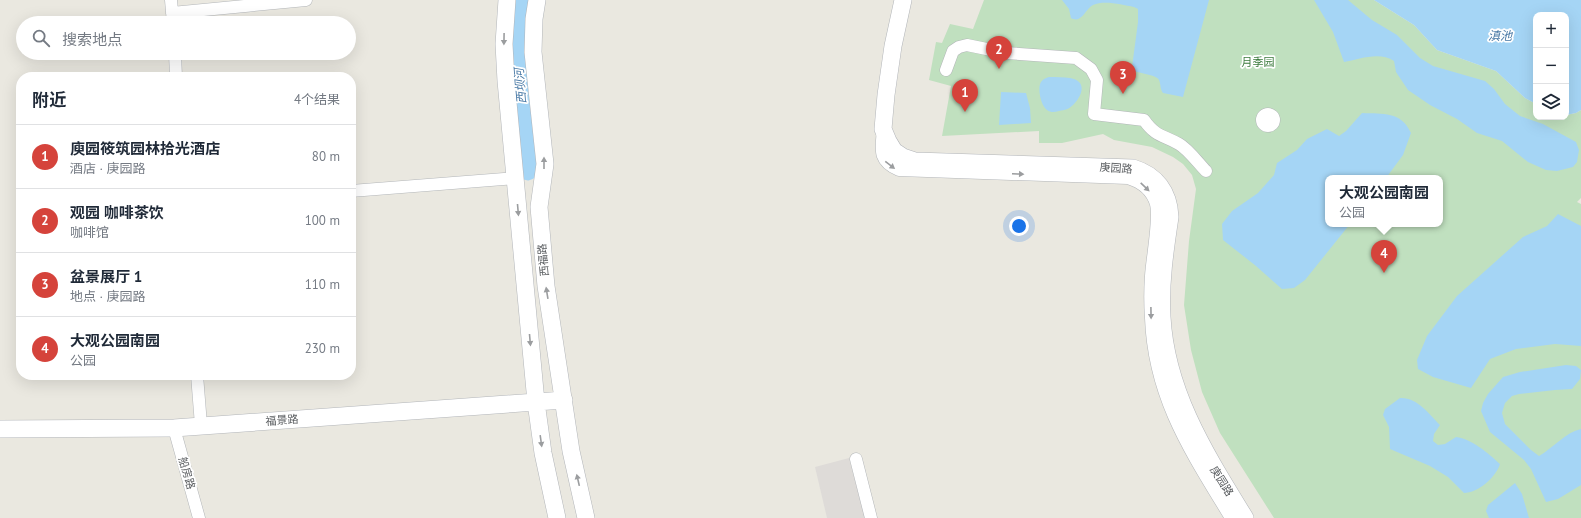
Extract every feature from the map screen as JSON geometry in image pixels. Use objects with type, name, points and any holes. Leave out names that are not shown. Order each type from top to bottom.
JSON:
[{"type":"street","points":[[171,0],[172,16]]},
{"type":"street","points":[[187,16],[306,0]]},
{"type":"street","name":"西福路","points":[[507,0],[504,44],[506,81],[536,402],[543,453],[557,518]]},
{"type":"street","name":"西福路","points":[[537,0],[534,19],[533,52],[545,164],[539,207],[546,286],[571,451],[586,518]]},
{"type":"street","points":[[903,0],[893,46],[886,95],[881,150],[885,162],[890,166],[899,170],[1128,178],[1146,187],[1153,197],[1157,209],[1150,277],[1150,318],[1156,367],[1166,397],[1182,436],[1231,518]]},
{"type":"street","points":[[946,70],[953,51],[959,46],[967,45],[1006,53],[1076,58],[1091,69],[1097,80],[1094,114],[1144,120],[1151,130],[1162,138],[1181,145],[1206,171]]},
{"type":"street","points":[[175,60],[176,72]]},
{"type":"street","name":"庚园路","points":[[883,129],[894,151],[903,157],[916,161],[1133,168],[1155,180],[1165,193],[1170,209],[1162,278],[1162,318],[1166,349],[1172,377],[1184,410],[1206,454],[1245,518]]},
{"type":"street","points":[[356,191],[516,178]]},
{"type":"street","points":[[197,380],[201,425]]},
{"type":"street","name":"福景路","points":[[0,429],[174,428],[564,400]]},
{"type":"street","name":"船房路","points":[[174,428],[200,518]]},
{"type":"street","points":[[856,459],[871,518]]},
{"type":"shaded area","points":[[849,458],[865,518],[827,518],[815,467]]},
{"type":"green space","name":"月季园","points":[[984,0],[1374,0],[1414,25],[1437,50],[1496,71],[1525,98],[1533,102],[1533,120],[1569,120],[1569,114],[1581,110],[1581,198],[1577,202],[1581,204],[1581,518],[1274,518],[1220,433],[1202,392],[1191,350],[1184,305],[1189,241],[1196,189],[1192,175],[1183,164],[1173,157],[1152,147],[1114,140],[1103,134],[1062,143],[1039,143],[1039,131],[942,136],[951,86],[929,80],[936,42],[942,43],[950,24],[973,29]]},
{"type":"water","points":[[1062,0],[1209,0],[1183,97],[1163,93],[1158,78],[1134,71],[1132,67],[1138,22],[1138,9],[1114,3],[1103,3],[1093,5],[1081,18],[1075,19],[1071,18],[1069,9]]},
{"type":"water","points":[[1314,0],[1348,0],[1372,20],[1397,35],[1420,58],[1433,66],[1485,81],[1494,89],[1505,104],[1520,116],[1543,124],[1576,142],[1579,150],[1577,162],[1573,167],[1557,171],[1546,170],[1528,162],[1502,141],[1477,133],[1457,119],[1430,105],[1408,90],[1396,72],[1394,61],[1388,58],[1376,56],[1344,62],[1333,32]]},
{"type":"water","name":"滇池","points":[[1374,0],[1581,0],[1581,110],[1569,114],[1569,12],[1533,12],[1533,102],[1525,98],[1496,71],[1437,50],[1414,25]]},
{"type":"water","points":[[1049,77],[1070,78],[1079,82],[1082,89],[1081,93],[1073,105],[1065,110],[1053,112],[1048,111],[1045,108],[1040,97],[1039,88],[1041,82]]},
{"type":"water","points":[[1001,92],[1026,93],[1030,108],[1031,123],[999,125]]},
{"type":"water","points":[[1362,113],[1384,114],[1397,117],[1407,126],[1411,133],[1403,155],[1388,175],[1325,175],[1325,227],[1348,227],[1305,280],[1294,288],[1282,289],[1223,240],[1222,224],[1232,211],[1258,193],[1274,175],[1277,163],[1297,150],[1307,139],[1327,129],[1339,136],[1346,131]]},
{"type":"water","points":[[1558,214],[1581,226],[1581,346],[1555,344],[1516,349],[1490,359],[1471,388],[1433,377],[1418,369],[1417,360],[1427,336],[1457,296],[1523,237],[1547,226]]},
{"type":"water","points":[[1566,365],[1576,366],[1581,370],[1580,379],[1572,389],[1512,396],[1505,403],[1502,413],[1505,424],[1539,456],[1570,433],[1581,429],[1581,485],[1558,499],[1546,502],[1531,469],[1524,460],[1490,432],[1481,411],[1488,394],[1503,377],[1520,372]]},
{"type":"water","points":[[1400,398],[1406,398],[1417,403],[1440,425],[1434,434],[1433,441],[1438,445],[1445,444],[1456,437],[1462,438],[1480,447],[1500,464],[1491,479],[1475,490],[1464,493],[1448,477],[1430,466],[1390,449],[1389,427],[1383,415],[1385,409]]},
{"type":"water","points":[[1515,483],[1522,494],[1529,518],[1489,518],[1486,511],[1488,505]]},
{"type":"waterway","name":"西坝河","points":[[520,0],[517,42],[518,64],[528,171]]},
{"type":"place","name":"观园 咖啡茶饮","points":[[999,69]]},
{"type":"place","name":"盆景展厅 1","points":[[1123,94]]},
{"type":"place","name":"庾园筱筑园林拾光酒店","points":[[965,112]]},
{"type":"place","name":"大观公园南园","points":[[1384,273]]}]
